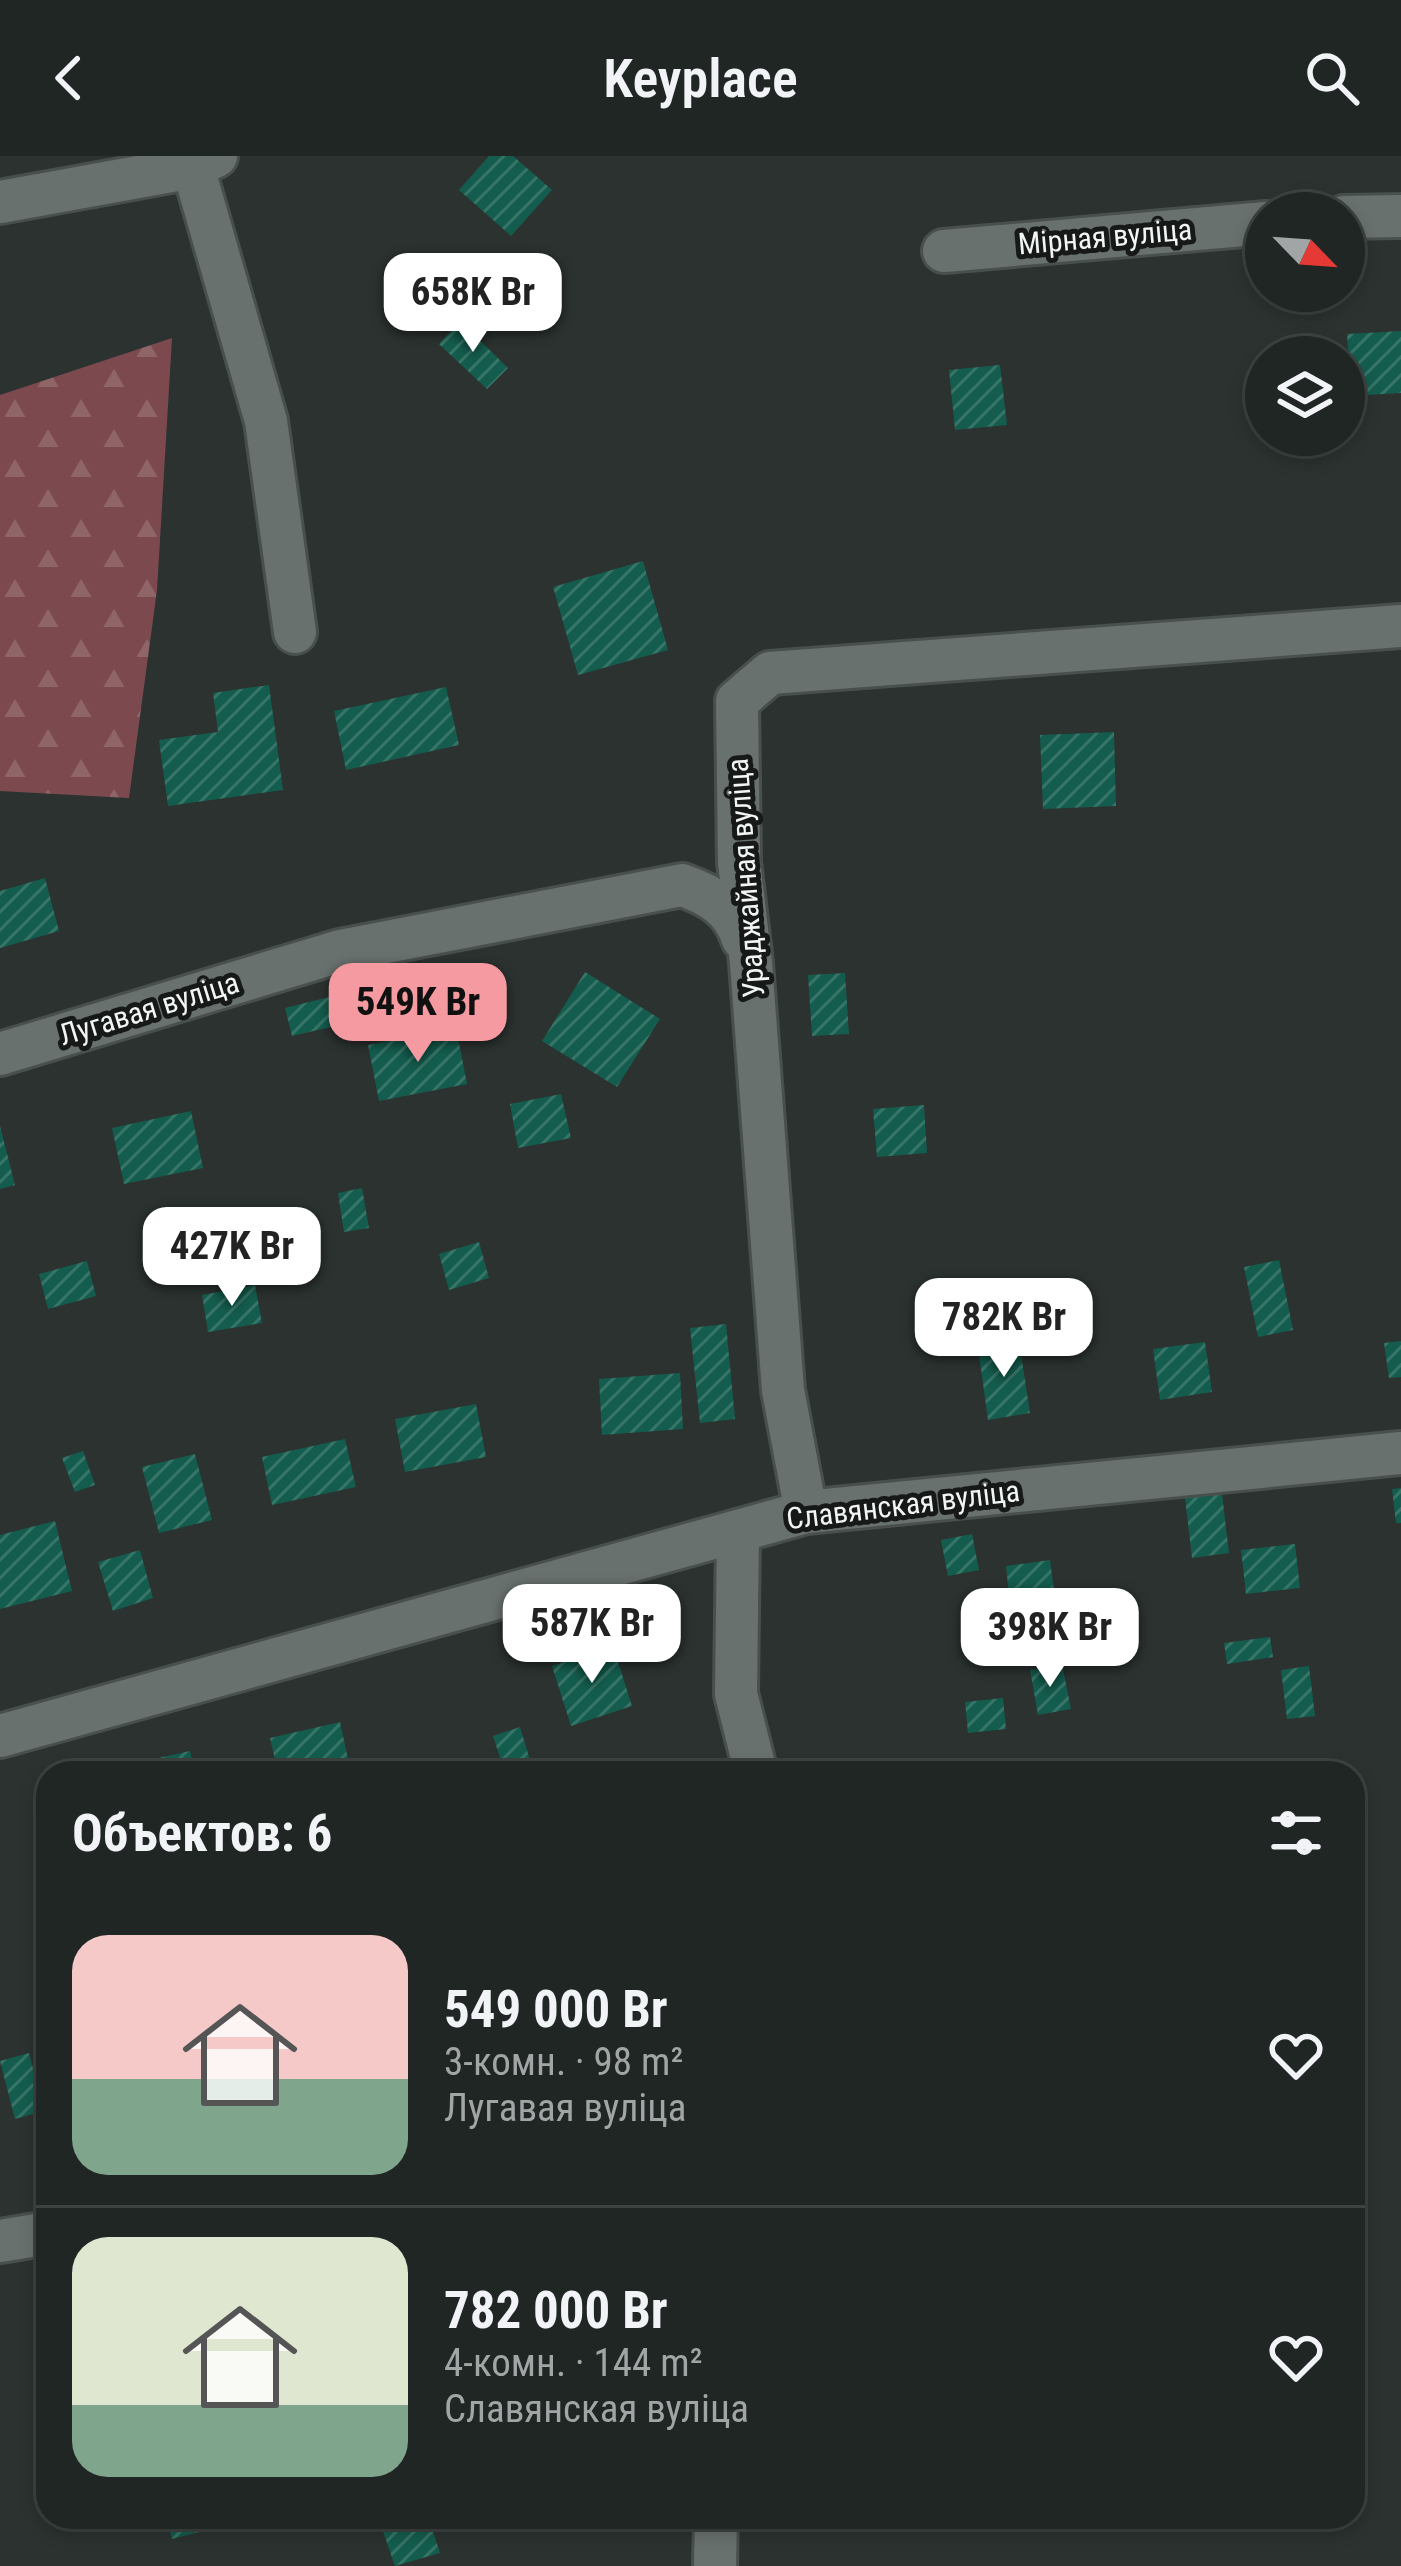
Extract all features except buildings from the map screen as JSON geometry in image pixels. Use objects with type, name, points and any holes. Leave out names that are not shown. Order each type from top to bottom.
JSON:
[{"type":"street","points":[[0,202],[205,161],[266,421],[295,632]]},
{"type":"street","points":[[1365,217],[1401,216]]},
{"type":"street","name":"Мірная вуліца","points":[[944,250],[1245,225]]},
{"type":"street","name":"Ураджайная вуліца","points":[[806,1512],[783,1390],[739,862],[736,701],[770,673],[1401,626]]},
{"type":"street","name":"Лугавая вуліца","points":[[0,1054],[340,950],[682,885],[712,896],[737,922],[751,963]]},
{"type":"street","name":"Славянская вуліца","points":[[0,1736],[806,1512],[1401,1453]]},
{"type":"street","points":[[738,1531],[736,1694],[753,1761]]},
{"type":"street","points":[[0,2241],[36,2235]]},
{"type":"street","points":[[714,2566],[716,2529]]},
{"type":"green space","points":[[172,338],[157,590],[129,798],[0,791],[0,395]]}]
